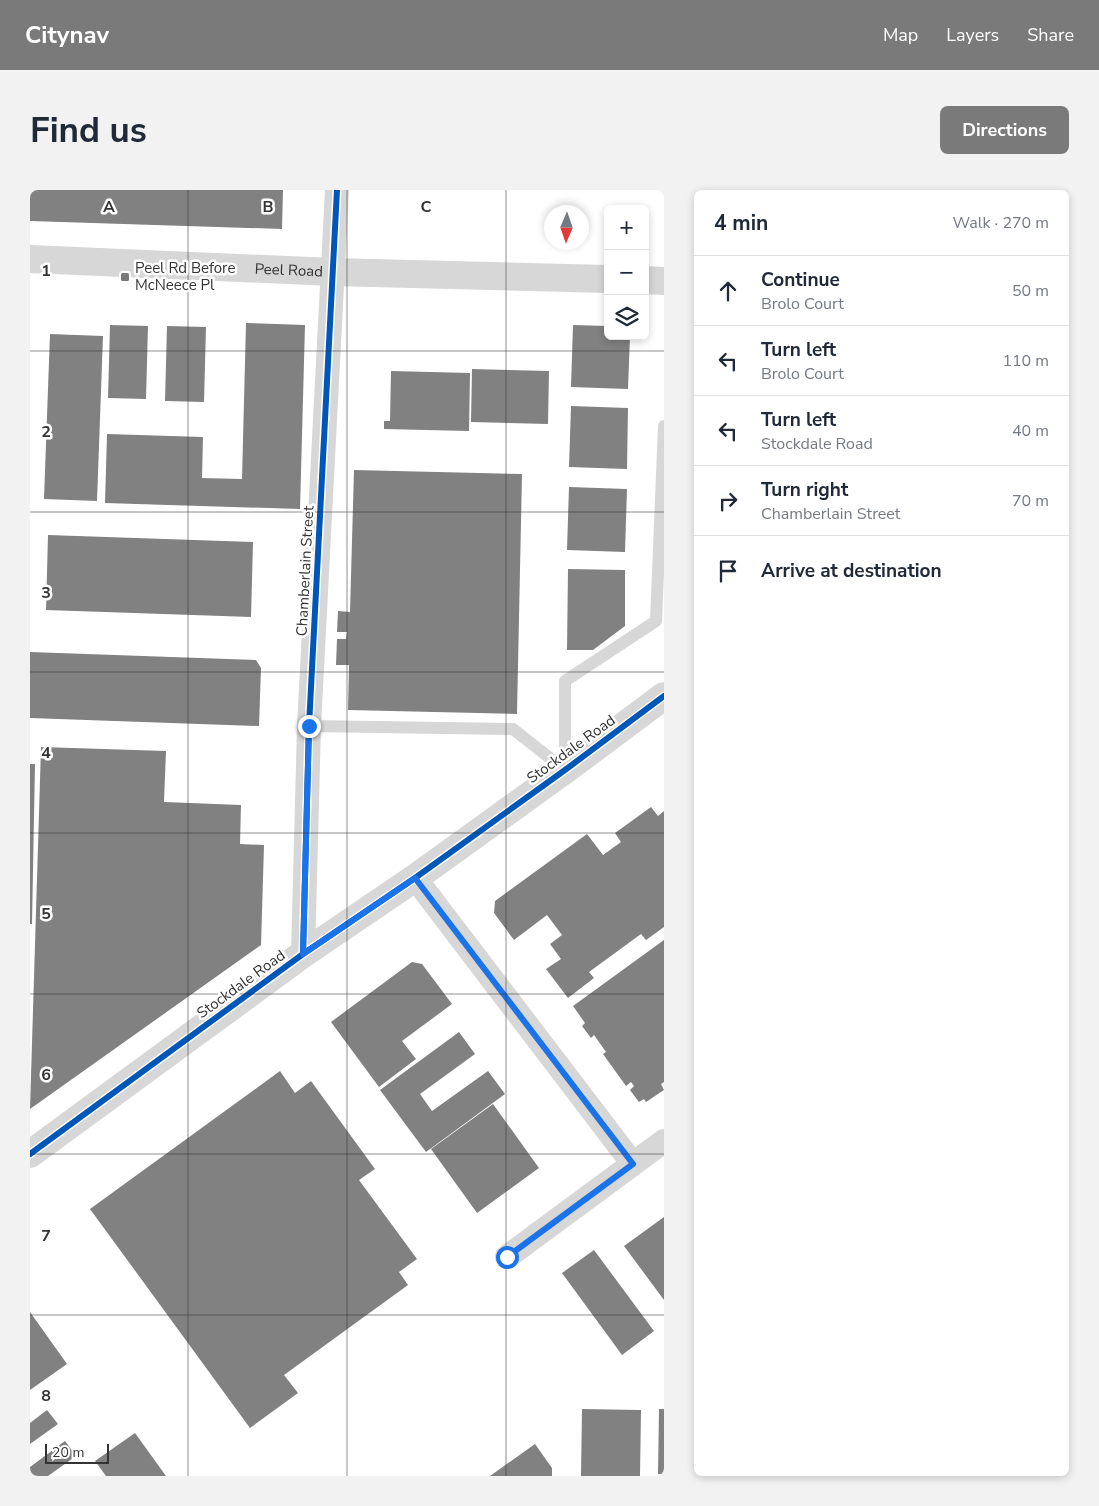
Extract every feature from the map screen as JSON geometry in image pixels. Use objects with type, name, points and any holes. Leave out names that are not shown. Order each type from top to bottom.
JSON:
[{"type":"street","name":"Chamberlain Street","points":[[303,954],[309,726],[337,190]]},
{"type":"street","name":"Peel Road","points":[[30,260],[333,272],[604,279]]},
{"type":"street","points":[[649,280],[664,281]]},
{"type":"street","name":"Stockdale Road","points":[[30,1154],[303,954],[415,878],[664,696]]},
{"type":"street","points":[[415,878],[633,1164]]},
{"type":"street","points":[[507,1257],[664,1141]]},
{"type":"lane","points":[[565,770],[565,681],[656,621],[664,426]]},
{"type":"lane","points":[[309,726],[513,730],[565,770]]},
{"type":"building","points":[[30,190],[283,190],[282,229],[30,221]]},
{"type":"building","points":[[246,323],[305,325],[300,509],[105,503],[107,434],[203,437],[202,478],[242,479]]},
{"type":"building","points":[[110,325],[148,326],[146,399],[108,398]]},
{"type":"building","points":[[573,325],[604,326],[604,340],[630,340],[628,389],[571,387]]},
{"type":"building","points":[[167,326],[206,327],[204,402],[165,401]]},
{"type":"building","points":[[50,334],[103,336],[97,501],[44,499]]},
{"type":"building","points":[[472,369],[549,371],[548,424],[471,422]]},
{"type":"building","points":[[391,371],[470,373],[469,431],[384,429],[384,421],[390,421]]},
{"type":"building","points":[[571,406],[628,408],[627,469],[569,467]]},
{"type":"building","points":[[354,470],[522,474],[517,714],[348,710],[349,665],[336,665],[337,639],[346,639],[347,632],[337,632],[338,611],[350,612]]},
{"type":"building","points":[[569,487],[627,489],[625,552],[567,550]]},
{"type":"building","points":[[48,535],[253,542],[251,617],[46,610]]},
{"type":"building","points":[[568,569],[625,570],[625,626],[593,650],[567,650]]},
{"type":"building","points":[[30,652],[256,660],[261,668],[259,726],[30,718]]},
{"type":"building","points":[[41,747],[166,751],[164,802],[241,805],[240,844],[264,845],[261,945],[30,1109]]},
{"type":"building","points":[[30,764],[35,764],[32,924],[30,924]]},
{"type":"building","points":[[651,807],[658,816],[664,811],[664,927],[646,940],[641,934],[589,972],[594,978],[568,998],[546,969],[561,959],[550,944],[562,935],[547,915],[514,940],[494,913],[495,901],[587,834],[603,855],[621,842],[615,833]]},
{"type":"building","points":[[664,940],[664,1082],[661,1084],[664,1090],[646,1102],[644,1099],[639,1102],[630,1090],[634,1086],[631,1082],[626,1086],[603,1054],[606,1052],[594,1035],[591,1038],[582,1026],[585,1023],[573,1006]]},
{"type":"building","points":[[412,962],[422,964],[452,1004],[402,1041],[416,1059],[379,1087],[331,1022]]},
{"type":"building","points":[[459,1032],[475,1054],[420,1094],[432,1111],[488,1071],[505,1094],[426,1152],[380,1090]]},
{"type":"building","points":[[280,1071],[295,1093],[311,1081],[375,1169],[359,1180],[417,1259],[399,1272],[408,1285],[284,1375],[298,1393],[250,1428],[90,1209]]},
{"type":"building","points":[[493,1104],[539,1168],[477,1213],[431,1149]]},
{"type":"building","points":[[664,1217],[664,1300],[624,1246]]},
{"type":"building","points":[[594,1250],[654,1331],[622,1355],[562,1273]]},
{"type":"building","points":[[30,1312],[67,1364],[30,1390]]},
{"type":"building","points":[[582,1409],[641,1410],[640,1476],[581,1476]]},
{"type":"building","points":[[659,1409],[664,1409],[664,1474],[658,1474]]},
{"type":"building","points":[[47,1410],[58,1424],[30,1444],[30,1423]]},
{"type":"building","points":[[135,1433],[166,1476],[106,1476],[95,1461]]},
{"type":"building","points":[[65,1441],[76,1456],[48,1476],[30,1476],[30,1467]]},
{"type":"building","points":[[535,1444],[552,1468],[552,1476],[490,1476]]},
{"type":"cycle path","points":[[303,954],[309,726],[337,190]]},
{"type":"cycle path","points":[[30,1154],[303,954],[415,878],[664,696]]},
{"type":"place","name":"Peel Rd Before McNeece Pl","points":[[125,277]]},
{"type":"route","points":[[309,726],[303,954],[415,878],[633,1164],[507,1257]]}]
